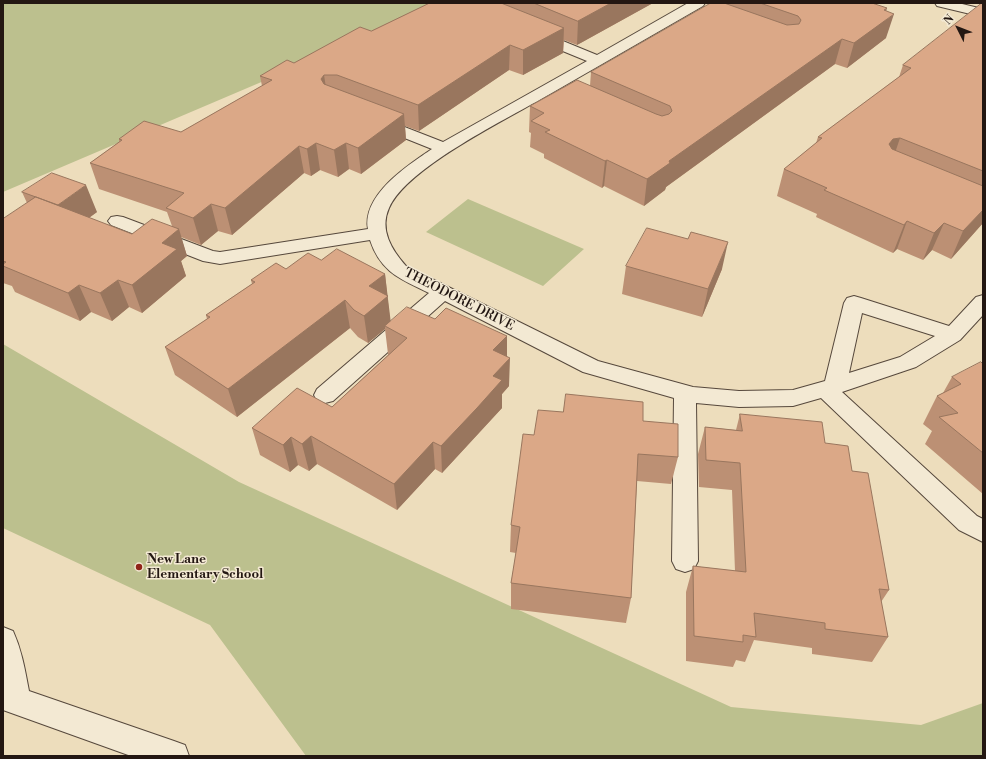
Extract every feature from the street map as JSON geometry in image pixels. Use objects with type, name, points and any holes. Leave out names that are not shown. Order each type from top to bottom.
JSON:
[{"type":"street","points":[[942,3],[983,13]]},
{"type":"street","name":"THEODORE DRIVE","points":[[696,9],[550,87],[444,148],[412,170],[380,204],[376,223],[378,239],[387,256],[399,270],[591,367],[685,393],[739,399],[793,398],[830,388],[908,362],[953,335],[983,302]]},
{"type":"street","points":[[527,31],[598,60]]},
{"type":"street","points":[[550,87],[568,96]]},
{"type":"street","points":[[364,117],[444,148]]},
{"type":"street","points":[[117,221],[210,257],[220,258],[378,233]]},
{"type":"street","points":[[325,396],[443,292]]},
{"type":"street","points":[[953,335],[854,303],[830,388],[968,523],[983,531]]},
{"type":"street","points":[[685,393],[685,561]]},
{"type":"street","points":[[3,640],[9,657],[10,698],[174,756]]},
{"type":"green space","points":[[3,3],[447,3],[3,192]]},
{"type":"green space","points":[[468,199],[584,249],[543,286],[426,232]]},
{"type":"green space","points":[[3,344],[239,482],[731,707],[921,725],[983,703],[983,756],[306,756],[210,625],[3,528]]},
{"type":"building","points":[[430,3],[501,3],[564,28],[523,50],[510,45],[418,105],[337,75],[324,75],[321,79],[324,84],[404,114],[358,148],[346,143],[334,150],[316,143],[307,149],[299,146],[225,208],[211,204],[193,218],[166,208],[184,193],[90,163],[122,140],[119,139],[144,121],[181,132],[272,80],[260,76],[287,60],[294,63],[360,27],[371,31]]},
{"type":"building","points":[[534,3],[611,3],[578,21]]},
{"type":"building","points":[[711,3],[724,3],[787,25],[799,24],[801,20],[798,16],[760,3],[872,3],[887,8],[884,10],[894,14],[854,43],[842,39],[669,161],[670,163],[647,179],[607,160],[605,161],[545,132],[550,130],[531,121],[544,113],[530,106],[577,80],[656,114],[662,116],[669,114],[672,111],[670,106],[591,72]]},
{"type":"building","points":[[982,3],[983,171],[900,138],[893,139],[889,144],[892,149],[983,186],[983,210],[963,231],[944,223],[934,233],[907,221],[904,225],[824,190],[827,188],[784,169],[822,138],[818,137],[911,68],[903,65]]},
{"type":"building","points":[[52,173],[86,185],[58,205],[22,192]]},
{"type":"building","points":[[36,197],[132,234],[152,219],[179,229],[162,243],[177,249],[132,285],[118,280],[100,293],[79,285],[68,293],[3,266],[6,262],[3,261],[3,219]]},
{"type":"building","points":[[647,228],[688,239],[691,232],[728,242],[708,289],[626,266]]},
{"type":"building","points":[[337,249],[385,274],[369,286],[388,296],[364,316],[354,310],[345,300],[228,389],[165,347],[210,317],[206,315],[255,282],[251,280],[276,263],[286,269],[308,253],[321,260]]},
{"type":"building","points":[[407,307],[435,319],[446,308],[507,336],[493,350],[510,358],[493,376],[502,380],[477,408],[441,446],[433,442],[394,484],[311,436],[302,444],[291,437],[283,445],[252,428],[297,388],[332,407],[407,338],[385,326]]},
{"type":"building","points":[[981,362],[983,364],[983,453],[939,417],[958,413],[937,396],[961,384],[952,377]]},
{"type":"building","points":[[566,394],[643,402],[643,421],[678,424],[678,457],[638,454],[631,598],[511,583],[520,527],[511,525],[523,434],[534,435],[538,410],[563,412]]},
{"type":"building","points":[[740,414],[822,422],[825,443],[848,446],[852,471],[868,473],[889,590],[879,589],[888,637],[825,629],[825,623],[754,613],[756,637],[743,635],[743,642],[694,636],[693,566],[746,572],[740,463],[706,460],[705,427],[742,431]]},
{"type":"place","name":"New Lane Elementary School","points":[[139,567]]}]
